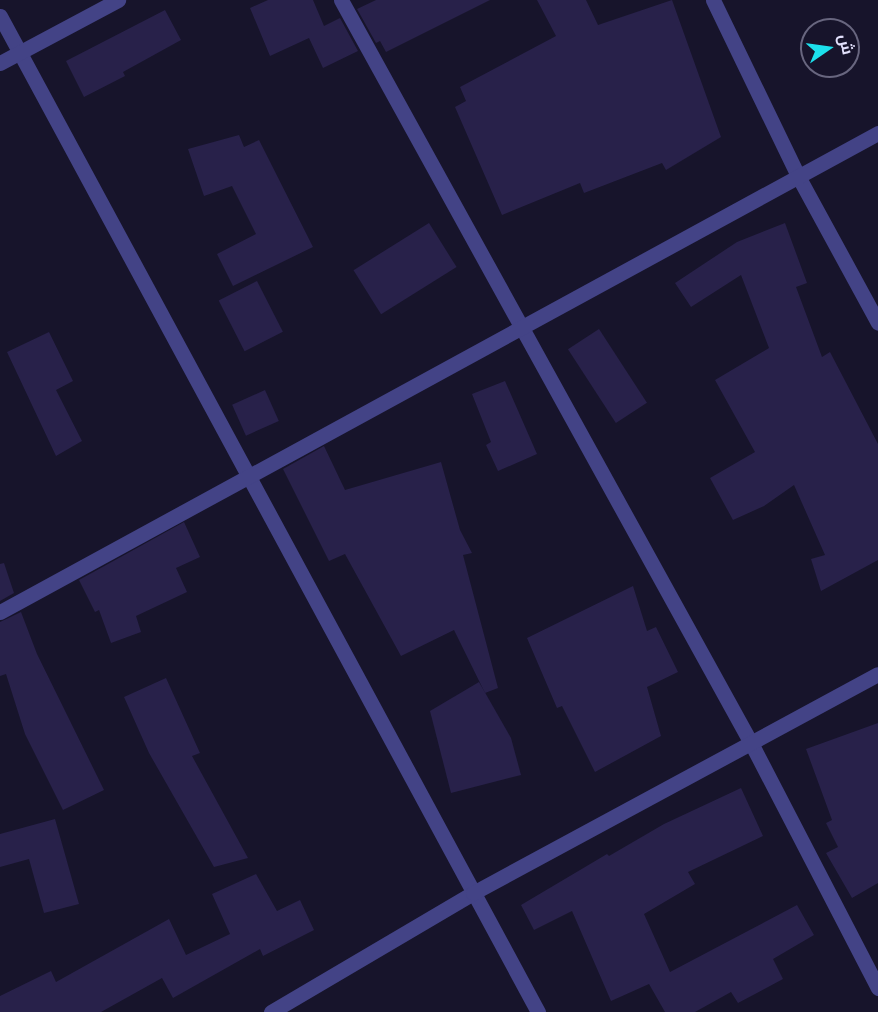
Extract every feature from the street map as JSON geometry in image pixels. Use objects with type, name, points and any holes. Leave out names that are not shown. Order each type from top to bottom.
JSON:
[{"type":"street","points":[[0,63],[118,0]]},
{"type":"street","points":[[341,0],[519,329],[751,743],[878,988]]},
{"type":"street","points":[[713,0],[798,176],[878,323]]},
{"type":"street","points":[[0,16],[538,1012]]},
{"type":"street","points":[[0,612],[878,133]]},
{"type":"street","points":[[272,1012],[473,893],[878,674]]},
{"type":"building","points":[[268,0],[313,0],[324,26],[340,18],[358,51],[323,68],[309,38],[270,56],[250,8]]},
{"type":"building","points":[[376,0],[490,0],[386,52],[380,41],[376,43],[357,9]]},
{"type":"building","points":[[537,0],[586,0],[598,25],[672,0],[721,137],[666,170],[662,163],[584,193],[580,183],[502,215],[455,107],[466,101],[460,87],[556,36]]},
{"type":"building","points":[[165,10],[181,40],[123,72],[125,76],[84,97],[66,61]]},
{"type":"building","points":[[239,135],[244,147],[259,140],[313,247],[233,286],[217,254],[256,234],[232,186],[204,196],[188,149]]},
{"type":"building","points":[[429,223],[457,267],[381,314],[354,270]]},
{"type":"building","points":[[785,223],[807,283],[796,287],[822,357],[830,352],[878,444],[878,560],[821,591],[811,559],[825,555],[794,485],[764,506],[733,520],[710,478],[755,452],[715,380],[769,348],[741,275],[691,307],[675,283],[737,242]]},
{"type":"building","points":[[257,281],[283,332],[245,351],[219,301]]},
{"type":"building","points":[[599,329],[647,403],[616,423],[568,349]]},
{"type":"building","points":[[49,332],[73,381],[56,390],[82,441],[56,456],[7,352]]},
{"type":"building","points":[[505,381],[537,454],[498,471],[486,445],[491,442],[472,394]]},
{"type":"building","points":[[265,390],[279,421],[246,436],[232,405]]},
{"type":"building","points":[[324,446],[345,490],[441,462],[460,530],[472,553],[463,555],[498,688],[485,693],[454,630],[401,656],[345,554],[329,561],[283,469]]},
{"type":"building","points":[[184,522],[200,557],[176,568],[187,592],[136,616],[141,632],[111,643],[99,610],[95,612],[79,580]]},
{"type":"building","points":[[4,563],[14,593],[0,601],[0,564]]},
{"type":"building","points":[[633,586],[647,631],[656,627],[678,672],[647,687],[661,736],[595,772],[562,706],[557,708],[527,638]]},
{"type":"building","points":[[21,612],[37,654],[104,790],[63,810],[25,734],[6,674],[0,676],[0,622]]},
{"type":"building","points":[[166,678],[200,753],[192,756],[248,858],[214,867],[149,753],[124,697]]},
{"type":"building","points":[[479,682],[511,738],[521,775],[451,793],[430,711]]},
{"type":"building","points":[[878,723],[878,883],[852,898],[826,853],[838,847],[826,823],[832,820],[806,749]]},
{"type":"building","points":[[741,788],[763,836],[688,872],[695,884],[644,914],[670,972],[797,905],[814,935],[773,959],[783,979],[738,1003],[731,992],[695,1012],[665,1012],[649,984],[611,1001],[572,911],[534,930],[521,905],[607,854],[609,856],[664,824]]},
{"type":"building","points":[[55,819],[79,904],[44,913],[29,859],[0,867],[0,834]]},
{"type":"building","points":[[256,874],[277,911],[300,900],[314,930],[263,956],[260,949],[173,998],[162,978],[101,1012],[0,1012],[0,996],[51,971],[56,982],[169,919],[186,955],[230,934],[212,894]]}]
